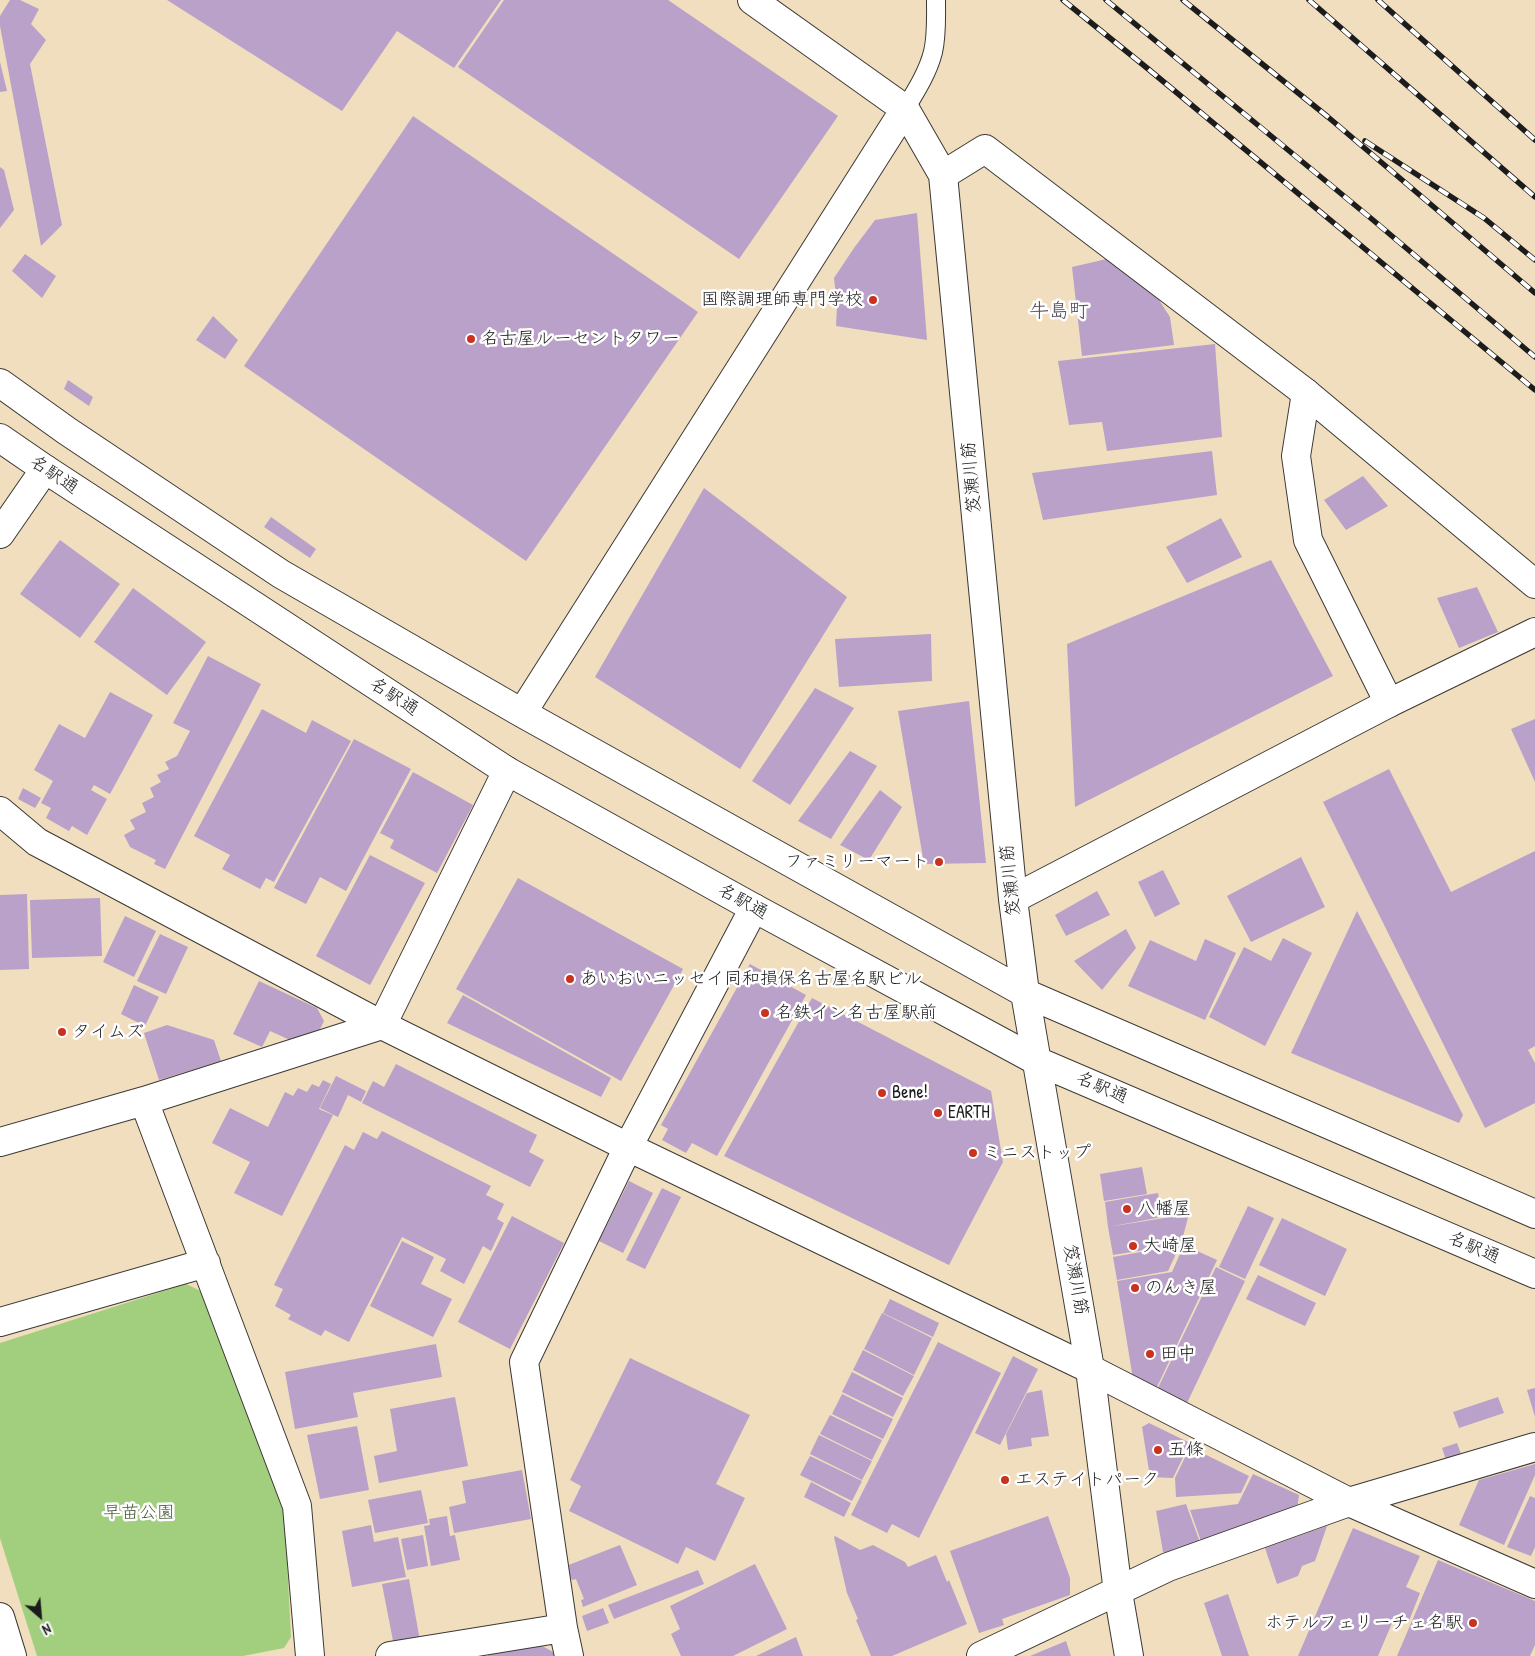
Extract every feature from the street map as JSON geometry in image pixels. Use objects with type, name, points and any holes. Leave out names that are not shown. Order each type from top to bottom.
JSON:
[{"type":"street","points":[[522,713],[905,109],[752,0]]},
{"type":"street","name":"笈瀬川筋","points":[[905,109],[943,175],[1013,899],[1037,1061],[1090,1369],[1118,1592],[1129,1656]]},
{"type":"street","points":[[943,175],[984,149],[1306,393],[1535,584]]},
{"type":"street","points":[[0,383],[282,574],[522,713],[1026,993],[1535,1214]]},
{"type":"street","points":[[1306,393],[1296,456],[1308,540],[1389,702]]},
{"type":"street","name":"名駅通","points":[[0,438],[44,469],[508,771],[754,908],[1037,1061],[1535,1274]]},
{"type":"street","points":[[0,534],[44,469]]},
{"type":"street","points":[[1013,899],[1389,702],[1535,632]]},
{"type":"street","points":[[0,1142],[144,1101],[382,1024],[508,771]]},
{"type":"street","points":[[0,811],[36,842],[382,1024],[628,1147],[1090,1369],[1348,1502],[1535,1584]]},
{"type":"street","points":[[569,1656],[563,1628],[524,1362],[628,1147],[754,908]]},
{"type":"street","points":[[144,1101],[297,1506],[310,1656]]},
{"type":"street","points":[[0,1322],[206,1263]]},
{"type":"street","points":[[981,1656],[1168,1567],[1348,1502],[1535,1447]]},
{"type":"street","points":[[0,1618],[12,1656]]},
{"type":"street","points":[[390,1656],[563,1628]]},
{"type":"lane","points":[[905,109],[925,74],[933,52],[936,29],[936,0]]},
{"type":"green space","name":"早苗公園","points":[[186,1284],[205,1293],[284,1504],[291,1637],[284,1648],[243,1656],[37,1656],[0,1538],[0,1343]]},
{"type":"building","points":[[10,0],[20,0],[39,9],[31,24],[46,40],[30,64],[62,225],[41,246],[0,26],[0,16]]},
{"type":"building","points":[[167,0],[501,0],[454,68],[397,31],[342,111]]},
{"type":"building","points":[[504,0],[668,0],[838,116],[739,259],[458,67]]},
{"type":"building","points":[[0,62],[7,91],[0,92]]},
{"type":"building","name":"名古屋ルーセントタワー","points":[[413,116],[698,312],[526,561],[244,366]]},
{"type":"building","points":[[0,167],[4,170],[14,210],[0,228]]},
{"type":"building","points":[[917,213],[927,340],[836,326],[837,306],[834,278],[854,248],[875,220]]},
{"type":"building","points":[[25,254],[56,276],[42,298],[12,271]]},
{"type":"building","points":[[1111,258],[1140,280],[1159,300],[1170,317],[1174,345],[1082,356],[1072,267]]},
{"type":"building","points":[[213,316],[238,340],[225,359],[196,340]]},
{"type":"building","points":[[1215,344],[1222,437],[1107,451],[1102,422],[1069,425],[1058,361]]},
{"type":"building","points":[[68,380],[93,397],[89,406],[64,389]]},
{"type":"building","points":[[1212,451],[1217,495],[1043,520],[1032,473]]},
{"type":"building","points":[[1363,476],[1388,506],[1346,530],[1324,500]]},
{"type":"building","points":[[704,488],[847,597],[740,769],[595,677]]},
{"type":"building","points":[[271,517],[316,549],[310,558],[264,527]]},
{"type":"building","points":[[1221,518],[1242,557],[1187,583],[1166,547]]},
{"type":"building","points":[[60,540],[120,584],[80,638],[20,594]]},
{"type":"building","points":[[1271,560],[1333,676],[1075,807],[1067,644]]},
{"type":"building","points":[[1477,587],[1498,632],[1459,648],[1437,598]]},
{"type":"building","points":[[133,588],[206,642],[167,695],[94,642]]},
{"type":"building","points":[[931,634],[932,681],[839,687],[835,639]]},
{"type":"building","points":[[208,656],[261,684],[165,869],[154,864],[156,860],[130,847],[124,835],[135,829],[130,820],[146,812],[142,803],[154,797],[150,788],[161,782],[157,775],[169,769],[165,762],[177,756],[190,731],[173,723]]},
{"type":"building","points":[[815,688],[854,708],[790,805],[752,781]]},
{"type":"building","points":[[110,692],[153,715],[110,794],[94,785],[91,790],[107,799],[87,835],[72,826],[69,831],[46,818],[51,808],[41,803],[53,781],[34,770],[59,724],[85,738]]},
{"type":"building","points":[[969,701],[986,863],[924,864],[898,711]]},
{"type":"building","points":[[262,709],[306,733],[312,720],[351,741],[274,882],[266,878],[260,889],[222,869],[230,855],[194,836]]},
{"type":"building","points":[[1535,719],[1535,782],[1511,729]]},
{"type":"building","points":[[354,739],[411,769],[346,891],[320,877],[306,904],[274,888]]},
{"type":"building","points":[[850,751],[877,766],[831,839],[798,821]]},
{"type":"building","points":[[1389,769],[1451,892],[1535,851],[1535,1046],[1528,1050],[1535,1063],[1535,1103],[1485,1128],[1323,802]]},
{"type":"building","points":[[413,772],[473,805],[437,873],[390,848],[394,840],[380,833]]},
{"type":"building","points":[[23,788],[41,798],[35,808],[18,799]]},
{"type":"building","points":[[880,790],[902,807],[869,860],[840,845]]},
{"type":"building","points":[[370,855],[425,883],[370,985],[316,956]]},
{"type":"building","points":[[1301,857],[1325,907],[1251,942],[1227,896]]},
{"type":"building","points":[[1163,870],[1180,904],[1155,917],[1138,882]]},
{"type":"building","name":"あいおいニッセイ同和損保名古屋名駅ビル","points":[[518,878],[683,969],[621,1081],[456,989]]},
{"type":"building","points":[[1097,891],[1110,915],[1066,936],[1055,915]]},
{"type":"building","points":[[27,894],[29,969],[0,970],[0,895]]},
{"type":"building","points":[[100,898],[102,956],[32,958],[30,900]]},
{"type":"building","points":[[1357,911],[1463,1115],[1459,1123],[1291,1053]]},
{"type":"building","points":[[125,916],[156,931],[134,977],[103,962]]},
{"type":"building","points":[[1126,929],[1136,948],[1102,990],[1074,961]]},
{"type":"building","points":[[160,934],[188,947],[166,994],[137,981]]},
{"type":"building","points":[[1283,938],[1312,953],[1265,1046],[1209,1017],[1244,947],[1271,961]]},
{"type":"building","points":[[1205,939],[1236,953],[1205,1020],[1128,986],[1150,940],[1196,961]]},
{"type":"building","points":[[750,964],[806,995],[717,1156],[692,1143],[686,1153],[662,1140],[668,1129],[661,1125]]},
{"type":"building","points":[[259,981],[317,1008],[324,1021],[319,1031],[290,1040],[270,1031],[262,1047],[233,1034]]},
{"type":"building","points":[[134,985],[159,997],[145,1026],[121,1014]]},
{"type":"building","points":[[463,995],[611,1078],[601,1097],[447,1023]]},
{"type":"building","points":[[812,998],[991,1091],[1003,1162],[949,1265],[724,1156]]},
{"type":"building","points":[[167,1025],[214,1040],[221,1061],[159,1080],[144,1033]]},
{"type":"building","points":[[396,1064],[537,1135],[529,1152],[544,1160],[530,1187],[362,1103],[373,1081],[384,1087]]},
{"type":"building","points":[[336,1076],[366,1091],[361,1102],[348,1095],[338,1117],[320,1108]]},
{"type":"building","points":[[323,1080],[331,1084],[319,1109],[333,1115],[282,1216],[234,1193],[250,1162],[212,1143],[230,1108],[268,1127],[285,1092],[293,1096],[298,1088],[307,1092],[312,1084],[319,1087]]},
{"type":"building","points":[[382,1131],[491,1186],[486,1195],[504,1204],[497,1219],[504,1223],[491,1251],[483,1246],[464,1284],[440,1271],[446,1259],[402,1237],[349,1342],[325,1330],[321,1336],[288,1319],[291,1315],[275,1306],[283,1289],[274,1285],[345,1145],[354,1150],[363,1132],[377,1139]]},
{"type":"building","points":[[1142,1167],[1147,1194],[1104,1201],[1100,1174]]},
{"type":"building","points":[[629,1181],[653,1193],[623,1253],[599,1241]]},
{"type":"building","points":[[662,1188],[681,1197],[645,1269],[626,1260]]},
{"type":"building","points":[[1158,1193],[1162,1217],[1108,1227],[1105,1202]]},
{"type":"building","points":[[1248,1206],[1274,1218],[1245,1279],[1219,1267]]},
{"type":"building","points":[[1189,1214],[1181,1244],[1113,1255],[1108,1227]]},
{"type":"building","points":[[512,1216],[564,1243],[510,1349],[458,1322]]},
{"type":"building","points":[[1282,1218],[1347,1249],[1325,1296],[1259,1265]]},
{"type":"building","points":[[402,1241],[434,1257],[421,1284],[452,1299],[433,1337],[370,1306]]},
{"type":"building","points":[[1180,1245],[1168,1271],[1117,1280],[1113,1257]]},
{"type":"building","points":[[1184,1245],[1217,1260],[1156,1389],[1133,1379],[1117,1281],[1172,1272]]},
{"type":"building","points":[[1216,1267],[1245,1281],[1187,1403],[1157,1390]]},
{"type":"building","points":[[1258,1275],[1316,1303],[1305,1326],[1246,1299]]},
{"type":"building","points":[[890,1299],[939,1323],[933,1337],[883,1313]]},
{"type":"building","points":[[882,1313],[932,1338],[914,1375],[864,1349]]},
{"type":"building","points":[[938,1342],[1001,1373],[919,1538],[892,1524],[887,1533],[851,1515]]},
{"type":"building","points":[[436,1344],[442,1377],[353,1393],[358,1417],[295,1429],[285,1372]]},
{"type":"building","points":[[863,1350],[914,1376],[903,1396],[853,1370]]},
{"type":"building","points":[[1013,1356],[1038,1369],[1000,1445],[975,1433]]},
{"type":"building","points":[[630,1358],[750,1415],[716,1484],[745,1498],[715,1561],[686,1547],[678,1564],[569,1511],[581,1486],[570,1480]]},
{"type":"building","points":[[852,1372],[903,1398],[893,1417],[842,1392]]},
{"type":"building","points":[[1535,1388],[1535,1417],[1527,1390]]},
{"type":"building","points":[[1042,1390],[1049,1436],[1031,1438],[1032,1446],[1008,1450],[1006,1434],[1027,1393]]},
{"type":"building","points":[[842,1394],[893,1419],[883,1439],[832,1414]]},
{"type":"building","points":[[455,1397],[468,1466],[379,1483],[374,1456],[397,1451],[390,1409]]},
{"type":"building","points":[[1498,1397],[1504,1413],[1459,1428],[1453,1412]]},
{"type":"building","points":[[830,1415],[882,1440],[872,1460],[820,1434]]},
{"type":"building","points":[[1149,1423],[1190,1443],[1173,1478],[1150,1477],[1142,1427]]},
{"type":"building","points":[[357,1426],[369,1490],[320,1499],[307,1435]]},
{"type":"building","points":[[819,1435],[872,1461],[862,1480],[810,1454]]},
{"type":"building","points":[[1457,1443],[1461,1454],[1446,1460],[1442,1448]]},
{"type":"building","points":[[1190,1447],[1249,1476],[1241,1493],[1176,1497],[1175,1478]]},
{"type":"building","points":[[810,1456],[862,1481],[852,1501],[800,1475]]},
{"type":"building","points":[[1535,1464],[1535,1475],[1504,1545],[1459,1525],[1479,1480]]},
{"type":"building","points":[[522,1470],[531,1519],[454,1533],[449,1507],[466,1503],[462,1481]]},
{"type":"building","points":[[1253,1474],[1299,1495],[1297,1510],[1202,1544],[1190,1510],[1238,1504]]},
{"type":"building","points":[[811,1482],[851,1503],[844,1517],[804,1497]]},
{"type":"building","points":[[421,1490],[428,1523],[375,1533],[368,1500]]},
{"type":"building","points":[[1530,1496],[1535,1498],[1535,1547],[1531,1556],[1507,1547]]},
{"type":"building","points":[[1186,1504],[1201,1545],[1171,1556],[1163,1552],[1156,1511]]},
{"type":"building","points":[[447,1516],[450,1536],[455,1535],[460,1560],[431,1566],[424,1526],[430,1525],[429,1519]]},
{"type":"building","points":[[1048,1516],[1070,1578],[1070,1595],[1002,1619],[1004,1625],[979,1633],[950,1551]]},
{"type":"building","points":[[371,1525],[374,1542],[398,1537],[406,1577],[352,1587],[342,1531]]},
{"type":"building","points":[[1327,1526],[1315,1561],[1302,1566],[1298,1576],[1277,1584],[1265,1548]]},
{"type":"building","points":[[1353,1528],[1420,1556],[1406,1587],[1420,1593],[1409,1621],[1395,1616],[1378,1656],[1298,1656]]},
{"type":"building","points":[[423,1535],[428,1566],[407,1570],[401,1539]]},
{"type":"building","points":[[835,1536],[860,1550],[873,1545],[905,1562],[908,1567],[936,1555],[947,1582],[949,1580],[967,1624],[892,1656],[871,1656],[847,1593]]},
{"type":"building","points":[[620,1545],[637,1585],[583,1607],[581,1600],[584,1599],[576,1579],[572,1580],[566,1566]]},
{"type":"building","name":"ホテルフェリーチェ名駅","points":[[1438,1560],[1535,1601],[1535,1645],[1530,1656],[1397,1656]]},
{"type":"building","points":[[755,1564],[787,1629],[733,1656],[681,1656],[671,1634],[680,1629],[670,1606]]},
{"type":"building","points":[[698,1570],[704,1584],[614,1619],[608,1605]]},
{"type":"building","points":[[409,1579],[420,1641],[394,1646],[382,1584]]},
{"type":"building","points":[[1228,1594],[1249,1656],[1222,1656],[1204,1603]]},
{"type":"building","points":[[603,1608],[609,1623],[587,1631],[582,1616]]},
{"type":"building","points":[[796,1637],[803,1656],[756,1656]]},
{"type":"building","points":[[1066,1641],[1071,1656],[1030,1656]]},
{"type":"building","points":[[539,1644],[560,1656],[488,1656],[488,1655]]},
{"type":"railway","points":[[1063,0],[1535,390]]},
{"type":"railway","points":[[1106,0],[1373,220],[1535,357]]},
{"type":"railway","points":[[1183,0],[1328,117],[1535,293]]},
{"type":"railway","points":[[1309,0],[1535,197]]},
{"type":"railway","points":[[1378,0],[1535,140]]},
{"type":"railway","points":[[1365,141],[1484,218],[1535,260]]},
{"type":"place","name":"国際調理師専門学校","points":[[873,300]]},
{"type":"place","name":"名古屋ルーセントタワー","points":[[471,339]]},
{"type":"place","name":"ファミリーマート","points":[[939,862]]},
{"type":"place","name":"あいおいニッセイ同和損保名古屋名駅ビル","points":[[570,979]]},
{"type":"place","name":"名鉄イン名古屋駅前","points":[[765,1013]]},
{"type":"place","name":"タイムズ","points":[[62,1032]]},
{"type":"place","name":"Bene!","points":[[882,1093]]},
{"type":"place","name":"EARTH","points":[[938,1113]]},
{"type":"place","name":"ミニストップ","points":[[973,1153]]},
{"type":"place","name":"八幡屋","points":[[1127,1209]]},
{"type":"place","name":"大崎屋","points":[[1133,1246]]},
{"type":"place","name":"のんき屋","points":[[1135,1288]]},
{"type":"place","name":"田中","points":[[1150,1354]]},
{"type":"place","name":"五條","points":[[1158,1450]]},
{"type":"place","name":"エステイトパーク","points":[[1005,1480]]},
{"type":"place","name":"ホテルフェリーチェ名駅","points":[[1473,1623]]},
{"type":"district","name":"牛島町","points":[[1059,312]]}]
